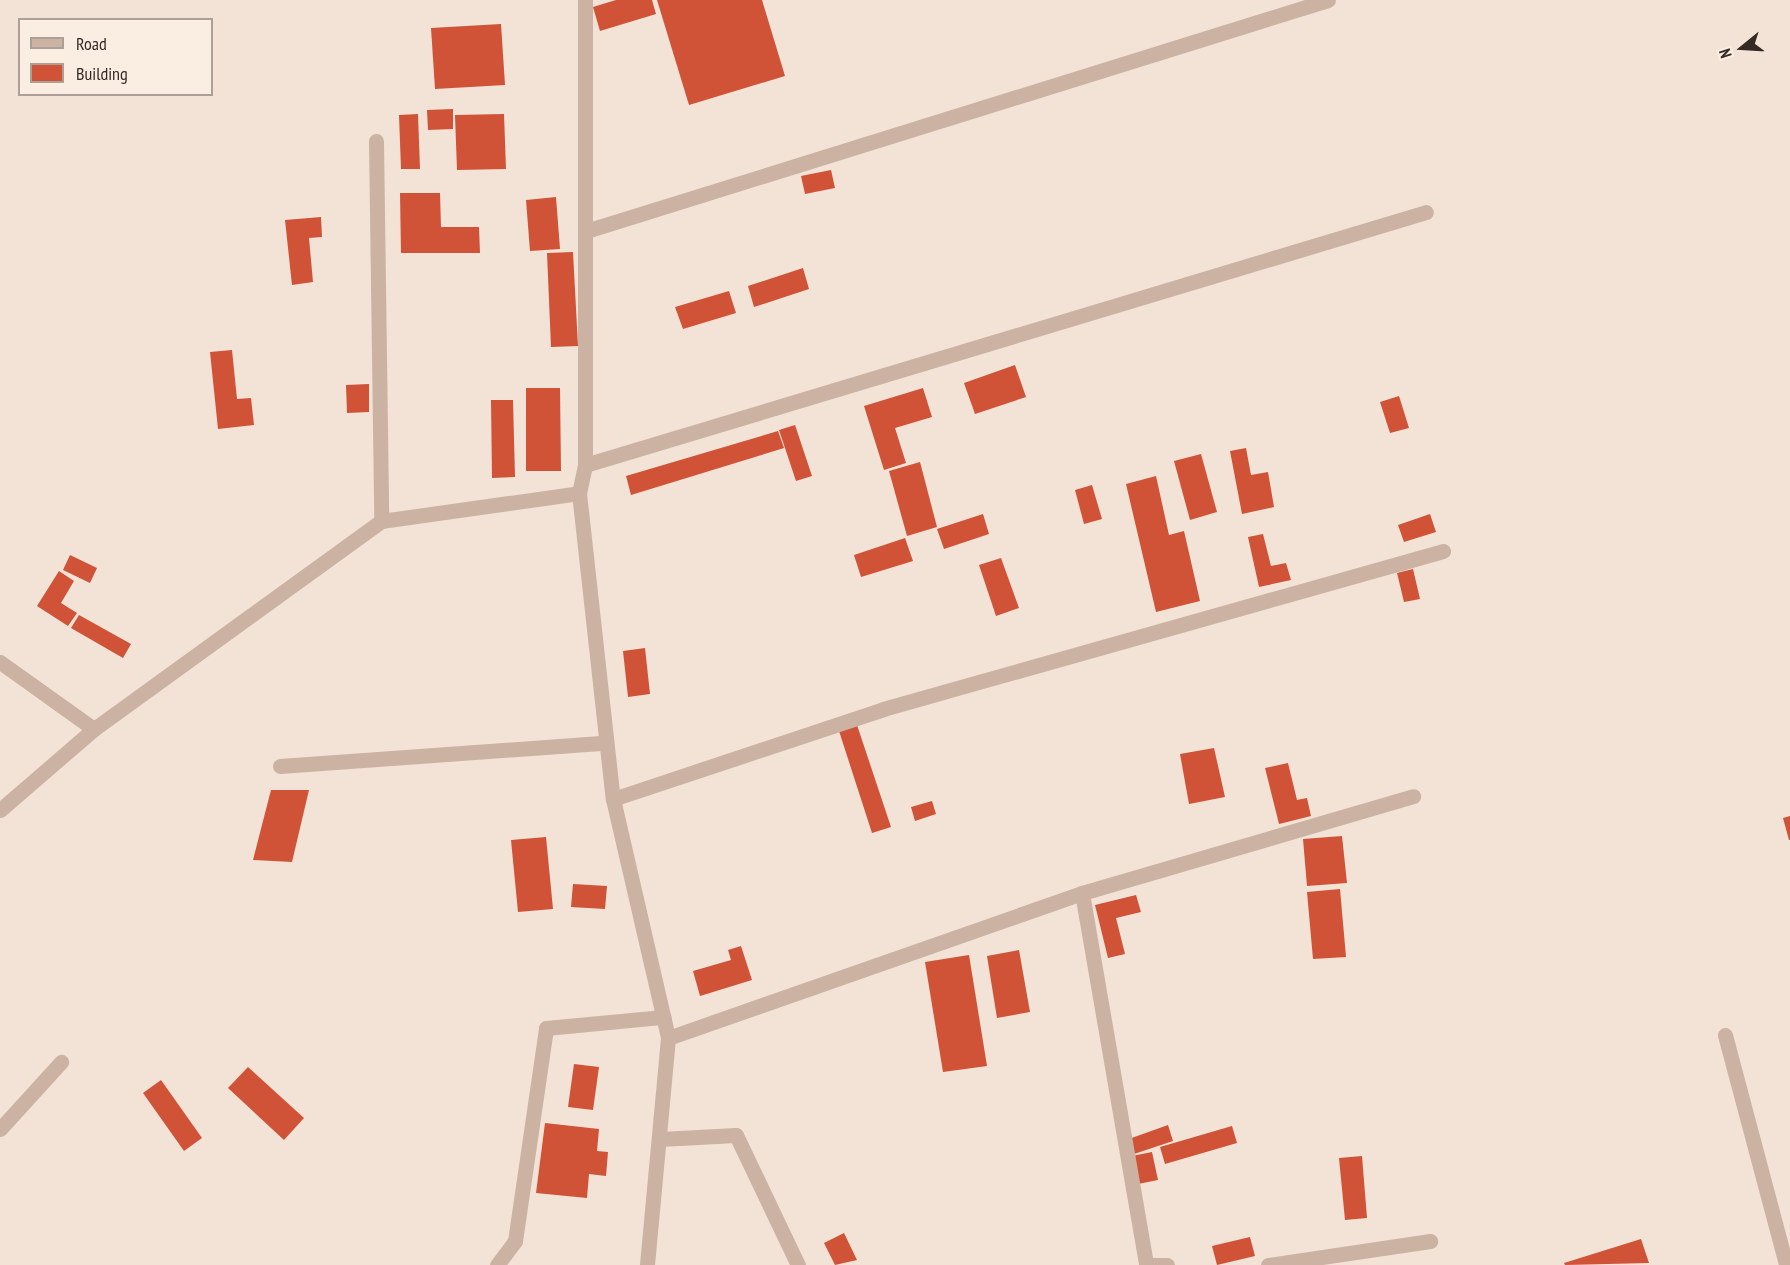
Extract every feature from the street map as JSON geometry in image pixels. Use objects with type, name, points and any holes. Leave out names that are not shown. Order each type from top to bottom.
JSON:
[{"type":"street","points":[[585,0],[585,465],[579,493],[604,743],[613,799],[668,1038],[647,1265]]},
{"type":"street","points":[[586,231],[1328,0]]},
{"type":"street","points":[[376,141],[381,521]]},
{"type":"street","points":[[585,465],[1426,212]]},
{"type":"street","points":[[0,810],[93,729],[381,521],[579,493]]},
{"type":"street","points":[[613,799],[883,709],[1443,551]]},
{"type":"street","points":[[0,662],[93,729]]},
{"type":"street","points":[[280,766],[604,743]]},
{"type":"street","points":[[668,1038],[1082,893],[1413,796]]},
{"type":"street","points":[[1082,893],[1146,1265]]},
{"type":"street","points":[[497,1265],[515,1241],[546,1028],[663,1017]]},
{"type":"street","points":[[1725,1035],[1786,1265]]},
{"type":"street","points":[[0,1129],[61,1062]]},
{"type":"street","points":[[660,1139],[736,1135],[798,1265]]},
{"type":"street","points":[[1268,1265],[1430,1241]]},
{"type":"street","points":[[1152,1265],[1167,1265]]},
{"type":"building","points":[[616,0],[652,0],[656,14],[600,31],[593,7]]},
{"type":"building","points":[[657,0],[762,0],[785,76],[689,105]]},
{"type":"building","points":[[501,24],[505,85],[435,89],[431,28]]},
{"type":"building","points":[[453,109],[453,129],[428,130],[427,110]]},
{"type":"building","points":[[418,114],[420,169],[401,169],[399,115]]},
{"type":"building","points":[[504,114],[506,169],[457,170],[455,115]]},
{"type":"building","points":[[831,170],[835,188],[805,194],[801,176]]},
{"type":"building","points":[[400,193],[440,193],[441,227],[479,227],[480,253],[401,253]]},
{"type":"building","points":[[556,197],[560,249],[530,251],[526,200]]},
{"type":"building","points":[[321,217],[322,237],[309,238],[313,282],[292,285],[285,220]]},
{"type":"building","points":[[573,252],[578,346],[551,347],[547,253]]},
{"type":"building","points":[[803,268],[809,289],[754,307],[748,286]]},
{"type":"building","points":[[729,291],[736,313],[683,329],[675,307]]},
{"type":"building","points":[[232,350],[237,399],[251,398],[254,425],[218,429],[210,352]]},
{"type":"building","points":[[1015,365],[1026,397],[975,414],[964,383]]},
{"type":"building","points":[[369,384],[369,412],[347,413],[346,385]]},
{"type":"building","points":[[526,388],[560,388],[561,471],[526,471]]},
{"type":"building","points":[[923,388],[932,417],[895,428],[906,463],[884,470],[864,406]]},
{"type":"building","points":[[1399,396],[1409,428],[1390,433],[1380,402]]},
{"type":"building","points":[[491,400],[513,400],[515,477],[492,478]]},
{"type":"building","points":[[795,425],[812,476],[796,481],[779,430]]},
{"type":"building","points":[[778,431],[784,448],[631,495],[626,476]]},
{"type":"building","points":[[1246,448],[1251,475],[1268,472],[1274,507],[1242,514],[1230,451]]},
{"type":"building","points":[[1201,454],[1217,512],[1190,520],[1174,461]]},
{"type":"building","points":[[920,462],[937,527],[907,536],[889,471]]},
{"type":"building","points":[[1156,476],[1169,535],[1184,531],[1200,601],[1156,612],[1126,484]]},
{"type":"building","points":[[1092,485],[1102,519],[1084,524],[1075,490]]},
{"type":"building","points":[[983,514],[989,534],[944,549],[937,529]]},
{"type":"building","points":[[1430,514],[1436,532],[1404,542],[1398,525]]},
{"type":"building","points":[[1263,534],[1271,566],[1286,563],[1291,580],[1259,587],[1248,537]]},
{"type":"building","points":[[905,538],[913,561],[861,577],[854,555]]},
{"type":"building","points":[[70,555],[97,568],[90,583],[63,570]]},
{"type":"building","points":[[1001,558],[1019,608],[996,616],[979,565]]},
{"type":"building","points":[[1413,569],[1420,599],[1404,602],[1397,573]]},
{"type":"building","points":[[59,571],[74,581],[61,603],[77,613],[68,626],[37,606]]},
{"type":"building","points":[[79,615],[131,644],[123,658],[71,628]]},
{"type":"building","points":[[645,648],[650,694],[628,697],[623,651]]},
{"type":"building","points":[[857,725],[891,827],[872,833],[839,731]]},
{"type":"building","points":[[1214,748],[1225,797],[1189,804],[1180,754]]},
{"type":"building","points":[[1288,763],[1297,800],[1307,798],[1311,816],[1279,824],[1265,768]]},
{"type":"building","points":[[271,790],[309,790],[292,862],[253,860]]},
{"type":"building","points":[[932,801],[936,814],[915,821],[911,807]]},
{"type":"building","points":[[1790,816],[1790,840],[1789,840],[1783,818]]},
{"type":"building","points":[[1342,836],[1347,883],[1307,886],[1303,839]]},
{"type":"building","points":[[546,837],[553,909],[518,912],[511,840]]},
{"type":"building","points":[[573,884],[607,886],[605,909],[571,907]]},
{"type":"building","points":[[1340,889],[1346,957],[1313,959],[1307,892]]},
{"type":"building","points":[[1136,895],[1141,912],[1116,918],[1125,954],[1108,958],[1095,905]]},
{"type":"building","points":[[741,946],[752,980],[700,996],[693,971],[731,960],[728,950]]},
{"type":"building","points":[[1019,950],[1030,1012],[997,1018],[987,956]]},
{"type":"building","points":[[969,955],[987,1066],[943,1072],[925,962]]},
{"type":"building","points":[[574,1064],[599,1067],[593,1110],[568,1107]]},
{"type":"building","points":[[248,1067],[304,1118],[284,1140],[228,1088]]},
{"type":"building","points":[[161,1080],[202,1138],[184,1151],[143,1093]]},
{"type":"building","points":[[545,1123],[599,1129],[597,1151],[608,1152],[606,1176],[589,1174],[587,1198],[536,1193]]},
{"type":"building","points":[[1168,1125],[1173,1141],[1131,1155],[1126,1140]]},
{"type":"building","points":[[1232,1126],[1237,1143],[1165,1164],[1160,1147]]},
{"type":"building","points":[[1152,1152],[1158,1180],[1138,1184],[1132,1156]]},
{"type":"building","points":[[1362,1156],[1367,1218],[1345,1220],[1339,1158]]},
{"type":"building","points":[[844,1233],[857,1260],[835,1265],[824,1243]]},
{"type":"building","points":[[1250,1237],[1255,1256],[1217,1265],[1212,1246]]},
{"type":"building","points":[[1641,1239],[1649,1263],[1565,1265],[1564,1263]]}]
